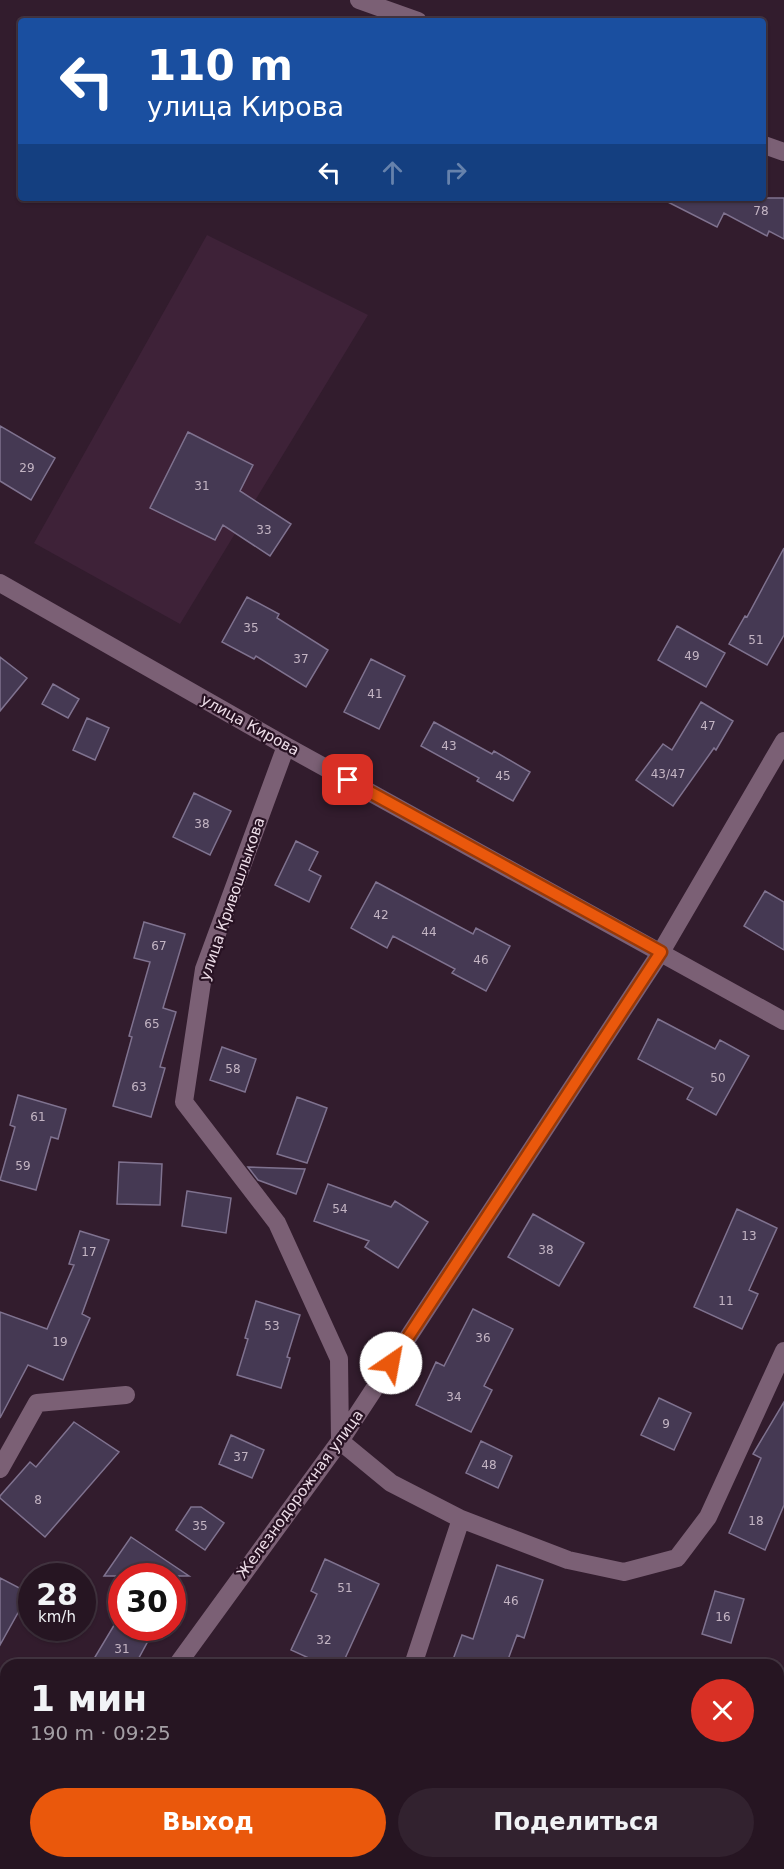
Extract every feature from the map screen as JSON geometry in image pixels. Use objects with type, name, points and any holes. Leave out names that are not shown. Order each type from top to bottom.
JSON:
[{"type":"street","points":[[359,0],[410,18]]},
{"type":"street","points":[[766,146],[784,152]]},
{"type":"street","name":"улица Кирова","points":[[0,583],[286,746],[784,1022]]},
{"type":"street","name":"Железнодорожная улица","points":[[181,1659],[340,1441],[661,952],[784,741]]},
{"type":"street","name":"улица Кривошлыкова","points":[[286,746],[204,969],[184,1102],[277,1223],[339,1359],[340,1441]]},
{"type":"street","points":[[340,1441],[391,1483],[461,1520],[568,1560],[624,1572],[677,1558],[708,1517],[784,1351]]},
{"type":"street","points":[[0,1469],[37,1403],[126,1395]]},
{"type":"street","points":[[415,1659],[461,1520]]},
{"type":"shaded area","points":[[207,235],[368,315],[180,624],[34,543]]},
{"type":"building","points":[[766,198],[784,198],[784,239],[769,231],[767,236],[724,213],[717,227],[666,201],[766,201]]},
{"type":"building","points":[[0,426],[55,458],[31,500],[0,481]]},
{"type":"building","points":[[188,432],[253,465],[240,491],[291,524],[270,556],[223,525],[215,540],[150,508]]},
{"type":"building","points":[[784,548],[784,635],[767,665],[729,644],[745,616],[747,617]]},
{"type":"building","points":[[247,597],[279,614],[277,618],[328,650],[306,687],[256,656],[254,659],[222,642]]},
{"type":"building","points":[[677,626],[725,653],[706,687],[658,660]]},
{"type":"building","points":[[0,657],[27,678],[0,711]]},
{"type":"building","points":[[371,659],[405,676],[379,729],[344,712]]},
{"type":"building","points":[[53,684],[79,699],[68,718],[42,704]]},
{"type":"building","points":[[701,702],[733,721],[716,750],[714,748],[673,806],[636,780],[663,744],[672,750]]},
{"type":"building","points":[[87,718],[109,728],[95,760],[73,750]]},
{"type":"building","points":[[434,722],[492,754],[494,751],[530,772],[513,801],[477,781],[479,778],[421,746]]},
{"type":"building","points":[[194,793],[231,811],[210,855],[173,837]]},
{"type":"building","points":[[296,841],[318,852],[309,870],[321,876],[309,902],[275,885]]},
{"type":"building","points":[[376,882],[473,934],[476,928],[510,946],[486,991],[452,973],[455,969],[393,936],[387,948],[351,928]]},
{"type":"building","points":[[765,891],[784,902],[784,950],[744,926]]},
{"type":"building","points":[[144,922],[185,934],[163,1008],[176,1012],[160,1067],[165,1068],[151,1117],[113,1106],[132,1037],[129,1036],[150,962],[134,958]]},
{"type":"building","points":[[658,1019],[715,1049],[720,1040],[749,1056],[716,1115],[687,1099],[693,1088],[638,1059]]},
{"type":"building","points":[[222,1047],[256,1059],[245,1092],[210,1080]]},
{"type":"building","points":[[18,1095],[66,1109],[58,1139],[51,1137],[36,1190],[0,1180],[15,1127],[10,1125]]},
{"type":"building","points":[[297,1097],[327,1108],[307,1163],[277,1154]]},
{"type":"building","points":[[119,1162],[162,1164],[160,1205],[117,1204]]},
{"type":"building","points":[[248,1167],[305,1169],[296,1194],[258,1180]]},
{"type":"building","points":[[328,1184],[391,1207],[395,1201],[428,1222],[398,1268],[365,1247],[369,1241],[314,1221]]},
{"type":"building","points":[[187,1191],[231,1198],[226,1233],[182,1226]]},
{"type":"building","points":[[737,1209],[777,1228],[749,1290],[758,1294],[742,1329],[694,1307]]},
{"type":"building","points":[[533,1214],[584,1243],[559,1286],[508,1257]]},
{"type":"building","points":[[80,1231],[109,1240],[82,1314],[90,1318],[63,1380],[28,1365],[0,1418],[0,1312],[47,1329],[74,1265],[69,1264]]},
{"type":"building","points":[[256,1301],[300,1315],[287,1357],[290,1358],[281,1388],[237,1375]]},
{"type":"building","points":[[473,1309],[513,1329],[484,1386],[492,1390],[471,1432],[416,1405],[436,1362],[444,1366]]},
{"type":"building","points":[[659,1398],[691,1413],[674,1450],[641,1435]]},
{"type":"building","points":[[784,1402],[784,1505],[765,1550],[729,1533],[761,1458],[753,1454]]},
{"type":"building","points":[[74,1422],[119,1452],[45,1537],[0,1496],[30,1462],[36,1467]]},
{"type":"building","points":[[231,1435],[264,1450],[252,1478],[219,1464]]},
{"type":"building","points":[[481,1441],[512,1456],[498,1488],[466,1473]]},
{"type":"building","points":[[191,1507],[201,1507],[224,1523],[205,1550],[176,1530]]},
{"type":"building","points":[[131,1537],[170,1563],[113,1563]]},
{"type":"building","points":[[325,1559],[379,1584],[345,1659],[311,1659],[291,1650],[317,1594],[311,1591]]},
{"type":"building","points":[[497,1565],[543,1580],[524,1638],[517,1635],[508,1659],[453,1659],[462,1635],[473,1639]]},
{"type":"building","points":[[0,1578],[18,1587],[18,1613],[0,1645]]},
{"type":"building","points":[[715,1591],[744,1599],[731,1643],[702,1634]]},
{"type":"building","points":[[108,1635],[108,1641],[148,1641],[138,1659],[98,1659],[95,1657]]},
{"type":"route","points":[[348,780],[661,952],[391,1363]]}]
